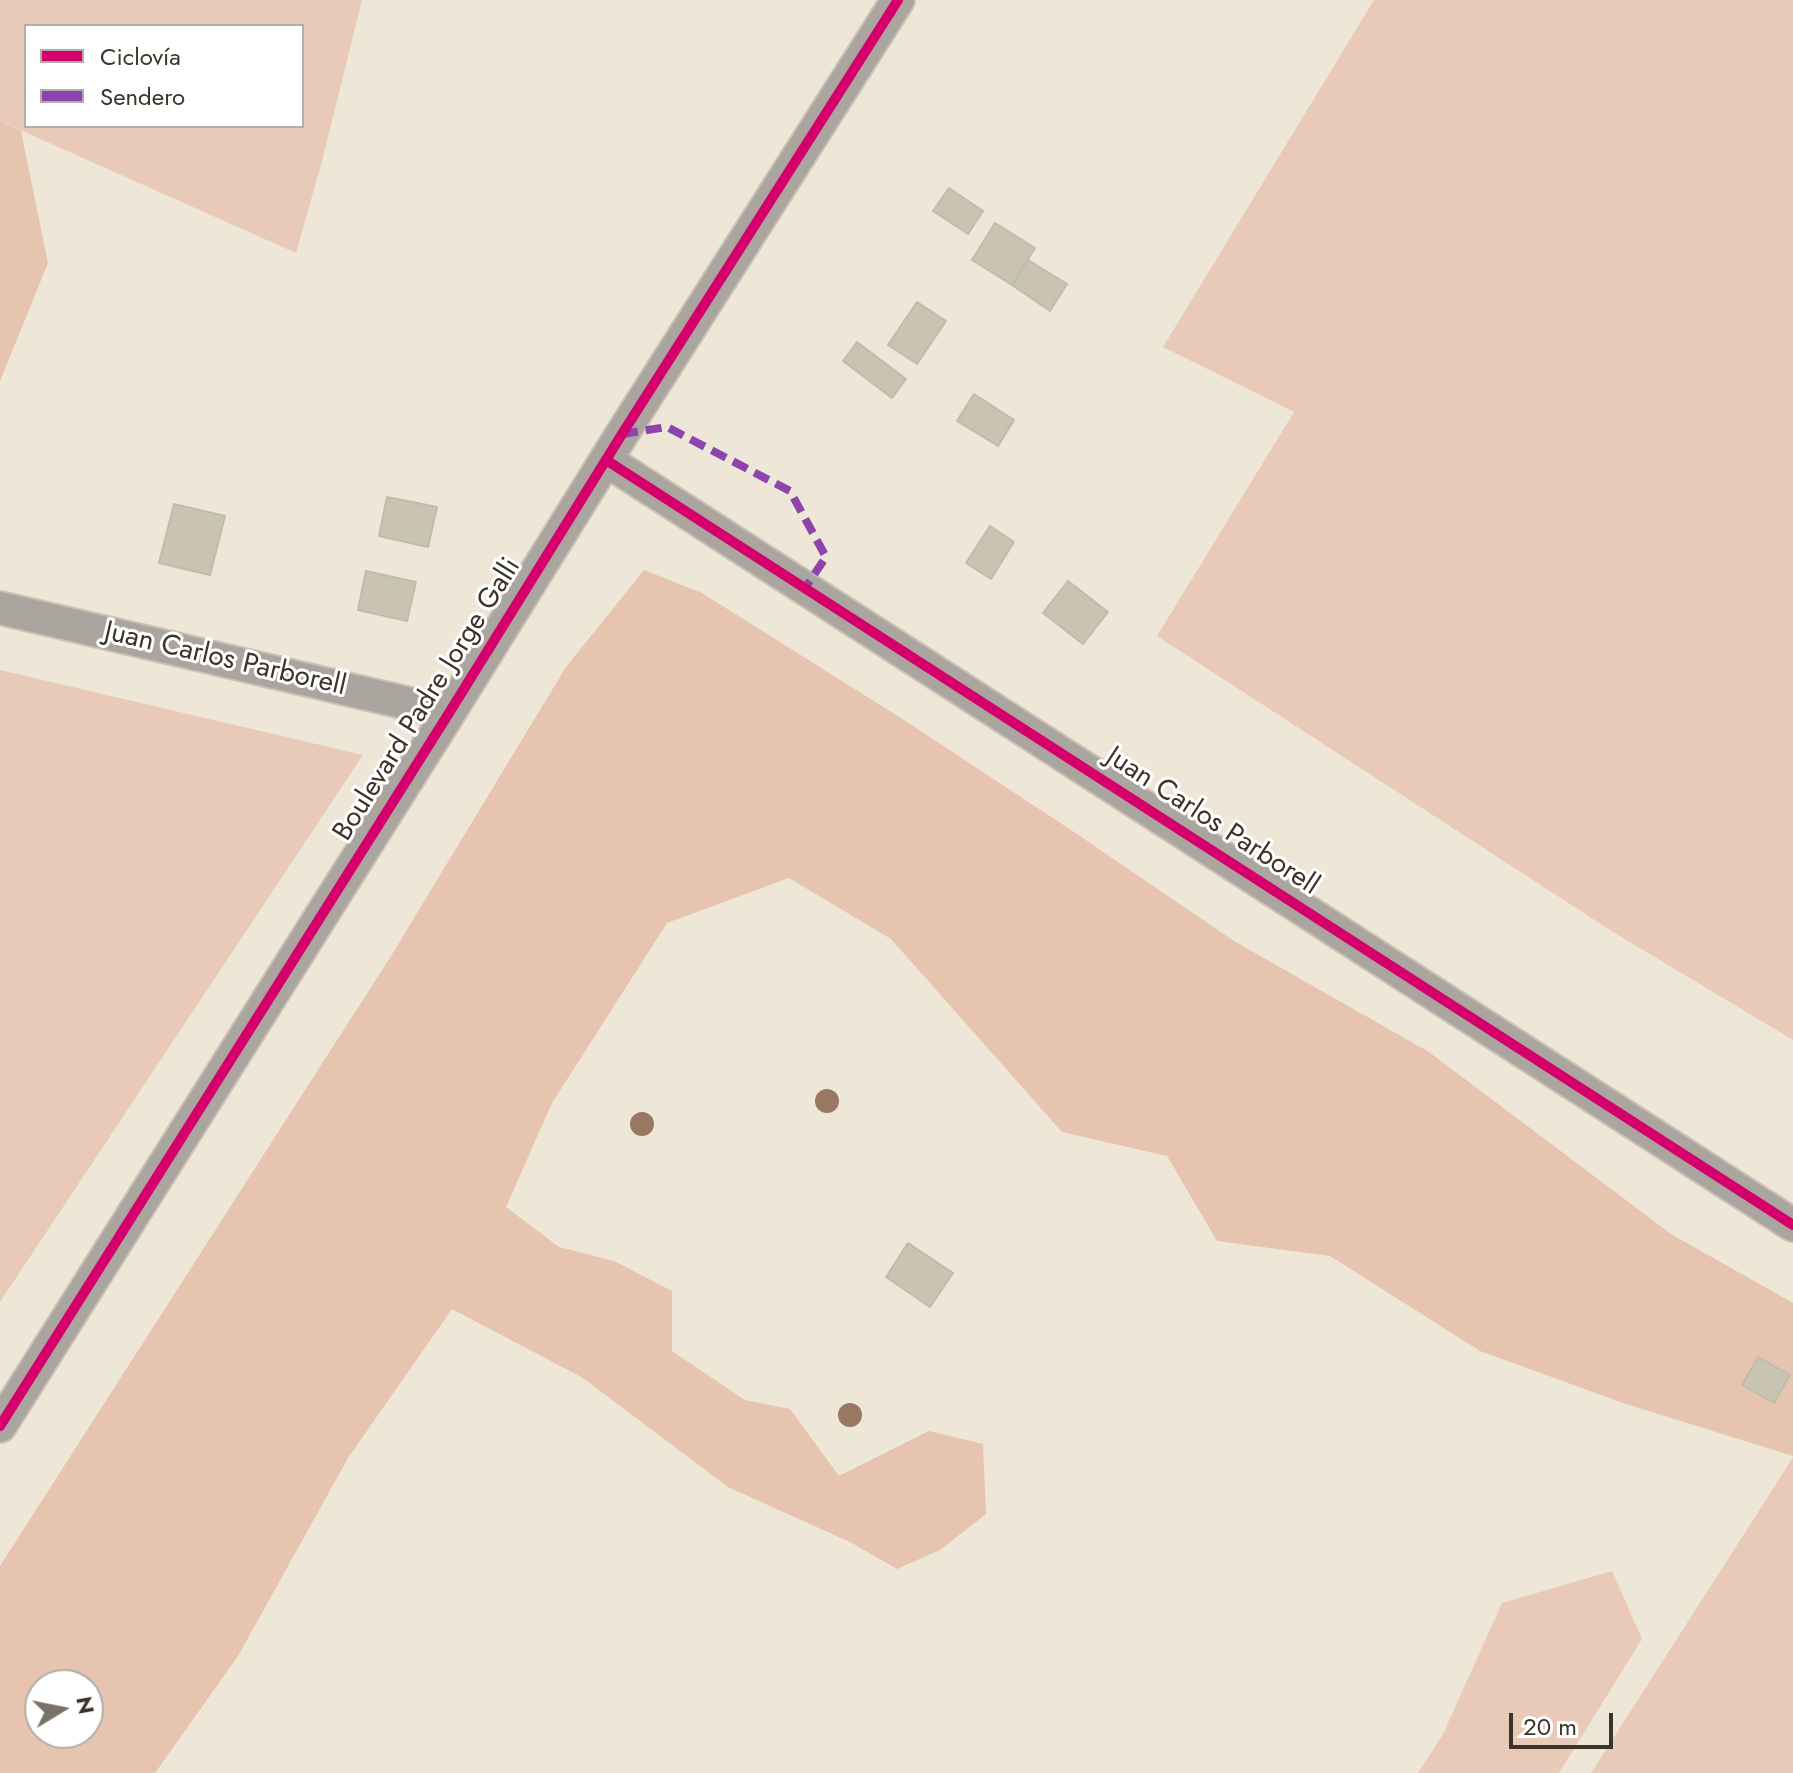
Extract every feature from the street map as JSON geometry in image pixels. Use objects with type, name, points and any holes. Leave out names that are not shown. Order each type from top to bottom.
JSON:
[{"type":"street","name":"Boulevard Padre Jorge Galli","points":[[0,1426],[898,0]]},
{"type":"street","name":"Juan Carlos Parborell","points":[[606,460],[1793,1225]]},
{"type":"street","name":"Juan Carlos Parborell","points":[[0,608],[449,713]]},
{"type":"shaded area","points":[[0,0],[362,0],[296,253],[0,121]]},
{"type":"shaded area","points":[[1374,0],[1793,0],[1793,1040],[1613,932],[1157,636],[1294,412],[1163,347]]},
{"type":"shaded area","points":[[0,121],[21,131],[48,263],[0,381]]},
{"type":"shaded area","points":[[644,570],[702,593],[904,720],[1234,941],[1429,1052],[1671,1234],[1793,1303],[1793,1456],[1623,1403],[1480,1351],[1330,1256],[1217,1241],[1167,1156],[1062,1132],[891,939],[789,878],[667,923],[552,1103],[506,1207],[559,1247],[614,1261],[672,1291],[672,1351],[745,1400],[790,1409],[839,1476],[929,1431],[983,1444],[986,1514],[940,1550],[897,1569],[852,1543],[728,1487],[583,1378],[452,1309],[348,1458],[238,1656],[155,1773],[0,1773],[0,1566],[391,956],[566,667]]},
{"type":"shaded area","points":[[0,670],[363,755],[0,1302]]},
{"type":"shaded area","points":[[1793,1457],[1793,1773],[1591,1773],[1762,1506]]},
{"type":"shaded area","points":[[1612,1571],[1642,1639],[1559,1773],[1418,1773],[1443,1734],[1502,1603]]},
{"type":"building","points":[[949,188],[983,211],[968,234],[933,211]]},
{"type":"building","points":[[995,223],[1035,248],[1012,285],[972,260]]},
{"type":"building","points":[[1028,260],[1067,284],[1050,311],[1012,285]]},
{"type":"building","points":[[917,302],[946,321],[917,364],[888,345]]},
{"type":"building","points":[[857,342],[906,379],[892,398],[843,361]]},
{"type":"building","points":[[974,394],[1014,420],[998,446],[957,421]]},
{"type":"building","points":[[387,497],[437,507],[428,547],[379,536]]},
{"type":"building","points":[[174,504],[225,516],[210,575],[159,563]]},
{"type":"building","points":[[990,526],[1014,542],[991,579],[966,563]]},
{"type":"building","points":[[366,571],[416,582],[407,621],[358,610]]},
{"type":"building","points":[[1068,581],[1108,612],[1083,644],[1043,613]]},
{"type":"building","points":[[908,1243],[953,1273],[930,1307],[886,1277]]},
{"type":"building","points":[[1758,1357],[1790,1375],[1774,1403],[1742,1385]]},
{"type":"marked path","points":[[622,434],[667,427],[790,491],[826,557],[805,588]]},
{"type":"cycle path","points":[[0,1426],[898,0]]},
{"type":"cycle path","points":[[606,460],[1793,1225]]}]
